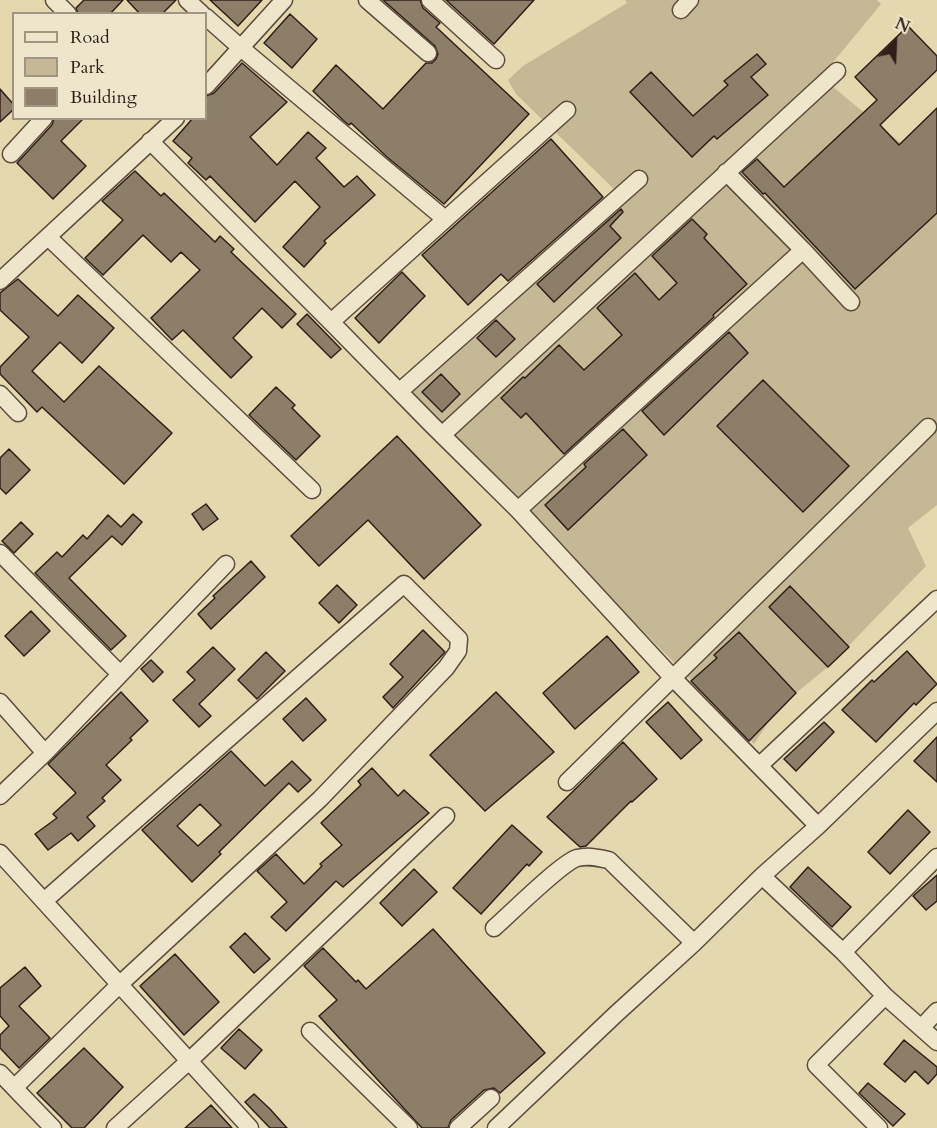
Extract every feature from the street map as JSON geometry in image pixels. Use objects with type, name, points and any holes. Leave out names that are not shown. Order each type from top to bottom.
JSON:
[{"type":"street","points":[[54,0],[66,12]]},
{"type":"street","points":[[187,0],[200,12]]},
{"type":"street","points":[[207,85],[285,0]]},
{"type":"street","points":[[367,0],[428,53]]},
{"type":"street","points":[[430,0],[496,60]]},
{"type":"street","points":[[207,17],[446,219]]},
{"type":"street","points":[[441,435],[837,71]]},
{"type":"street","points":[[331,321],[567,110]]},
{"type":"street","points":[[11,154],[42,120]]},
{"type":"street","points":[[0,281],[174,120]]},
{"type":"street","points":[[150,141],[518,510],[672,677],[818,826]]},
{"type":"street","points":[[726,172],[851,302]]},
{"type":"street","points":[[400,391],[639,179]]},
{"type":"street","points":[[48,237],[312,490]]},
{"type":"street","points":[[518,510],[803,250]]},
{"type":"street","points":[[0,394],[18,413]]},
{"type":"street","points":[[567,782],[928,427]]},
{"type":"street","points":[[0,553],[120,674]]},
{"type":"street","points":[[0,796],[45,753],[226,564]]},
{"type":"street","points":[[15,1087],[119,985],[320,799],[446,668],[458,651],[459,639],[404,584],[44,901]]},
{"type":"street","points":[[760,765],[937,599]]},
{"type":"street","points":[[0,702],[45,753]]},
{"type":"street","points":[[468,1125],[487,1102],[498,1126],[937,712]]},
{"type":"street","points":[[115,1128],[189,1061],[446,816]]},
{"type":"street","points":[[0,853],[250,1128]]},
{"type":"street","points":[[494,928],[556,872],[574,859],[591,856],[609,860],[694,943]]},
{"type":"street","points":[[843,952],[937,857]]},
{"type":"street","points":[[762,876],[843,952],[885,996],[937,1042]]},
{"type":"street","points":[[879,1128],[816,1065],[885,996]]},
{"type":"street","points":[[922,1027],[937,1011]]},
{"type":"street","points":[[310,1031],[409,1128]]},
{"type":"street","points":[[0,1073],[53,1128]]},
{"type":"green space","points":[[625,0],[877,0],[881,4],[821,77],[937,173],[937,505],[908,528],[926,566],[828,667],[796,693],[768,723],[754,744],[398,382],[616,191],[516,94],[508,80],[523,66],[627,3]]},
{"type":"building","points":[[84,0],[123,0],[112,12],[77,12],[76,8]]},
{"type":"building","points":[[127,0],[176,0],[164,12],[138,12]]},
{"type":"building","points":[[210,0],[262,0],[238,26]]},
{"type":"building","points":[[383,0],[420,0],[423,8],[440,23],[436,27],[529,114],[444,204],[387,157],[351,123],[349,125],[344,121],[313,91],[336,65],[383,109],[426,63],[432,63],[436,59],[438,54],[435,46]]},
{"type":"building","points":[[446,0],[534,0],[494,44]]},
{"type":"building","points":[[290,14],[317,39],[292,68],[264,43]]},
{"type":"building","points":[[908,26],[937,56],[937,70],[880,125],[899,145],[937,108],[937,213],[855,289],[765,193],[763,194],[742,172],[757,159],[784,187],[877,100],[855,77]]},
{"type":"building","points":[[757,54],[766,64],[751,77],[768,95],[717,139],[714,136],[692,157],[630,92],[651,72],[693,116],[728,85],[724,81]]},
{"type":"building","points":[[242,63],[287,102],[250,137],[277,165],[308,132],[326,148],[316,158],[344,187],[357,176],[375,195],[324,241],[326,243],[304,267],[283,247],[320,207],[295,181],[255,222],[210,176],[206,180],[188,163],[192,158],[173,141],[191,120],[207,120],[207,96],[214,93]]},
{"type":"building","points":[[0,89],[12,103],[12,111],[0,122]]},
{"type":"building","points":[[53,120],[82,120],[61,141],[86,166],[53,199],[17,163],[52,125]]},
{"type":"building","points":[[551,139],[603,197],[508,281],[501,274],[468,305],[422,255]]},
{"type":"building","points":[[135,171],[161,196],[164,193],[215,242],[220,236],[234,249],[231,252],[296,314],[282,328],[262,308],[233,338],[252,357],[231,378],[183,330],[172,340],[151,318],[200,270],[181,252],[171,262],[143,235],[103,275],[85,258],[123,220],[102,201]]},
{"type":"building","points":[[621,209],[623,212],[610,226],[621,238],[554,302],[537,284]]},
{"type":"building","points":[[692,219],[707,234],[704,238],[747,284],[564,454],[526,413],[521,418],[501,398],[559,345],[584,370],[622,335],[597,308],[635,273],[659,300],[677,283],[652,256]]},
{"type":"building","points":[[402,272],[425,296],[379,343],[355,318]]},
{"type":"building","points":[[18,279],[58,316],[78,295],[114,328],[82,363],[60,342],[32,371],[64,402],[99,366],[172,433],[124,484],[42,407],[37,412],[0,374],[0,367],[29,337],[0,310],[0,293]]},
{"type":"building","points":[[307,314],[341,349],[331,358],[297,324]]},
{"type":"building","points":[[496,320],[515,339],[496,357],[477,338]]},
{"type":"building","points":[[729,332],[748,353],[664,435],[642,411]]},
{"type":"building","points":[[441,374],[460,394],[442,412],[422,392]]},
{"type":"building","points":[[763,380],[849,466],[803,512],[717,426]]},
{"type":"building","points":[[276,387],[295,405],[292,408],[320,436],[296,460],[249,415]]},
{"type":"building","points":[[623,429],[647,455],[568,530],[545,505],[586,467],[584,464]]},
{"type":"building","points":[[397,436],[481,525],[424,579],[368,520],[319,566],[291,536]]},
{"type":"building","points":[[9,449],[30,470],[6,494],[0,488],[0,458]]},
{"type":"building","points":[[206,504],[218,519],[203,530],[192,514]]},
{"type":"building","points":[[133,514],[142,522],[122,545],[112,536],[69,578],[126,636],[111,650],[35,573],[57,552],[62,557],[83,535],[87,539],[108,515],[121,527]]},
{"type":"building","points":[[21,522],[33,534],[14,553],[2,541]]},
{"type":"building","points":[[251,561],[265,577],[211,629],[198,614],[215,598],[213,596]]},
{"type":"building","points":[[337,585],[357,605],[339,623],[319,603]]},
{"type":"building","points":[[790,586],[849,647],[828,667],[769,607]]},
{"type":"building","points":[[31,611],[50,631],[24,656],[5,636]]},
{"type":"building","points":[[423,630],[445,652],[393,708],[383,697],[403,677],[390,664]]},
{"type":"building","points":[[739,632],[796,693],[749,741],[691,681],[717,658],[714,655]]},
{"type":"building","points":[[607,636],[639,672],[575,729],[543,693]]},
{"type":"building","points":[[213,647],[235,669],[199,704],[211,716],[199,727],[173,700],[195,680],[187,672]]},
{"type":"building","points":[[907,651],[937,684],[916,705],[914,703],[876,742],[842,710],[872,680],[874,682]]},
{"type":"building","points":[[266,652],[285,671],[257,699],[238,680]]},
{"type":"building","points":[[151,660],[163,672],[153,682],[141,669]]},
{"type":"building","points":[[121,692],[148,721],[106,765],[121,780],[102,798],[105,801],[87,817],[95,826],[78,841],[71,833],[48,850],[35,834],[57,818],[53,814],[76,793],[48,764]]},
{"type":"building","points":[[496,692],[554,752],[485,811],[430,755]]},
{"type":"building","points":[[306,698],[326,720],[303,741],[283,719]]},
{"type":"building","points":[[668,702],[702,740],[681,759],[646,722]]},
{"type":"building","points":[[824,722],[834,732],[796,771],[784,759]]},
{"type":"building","points":[[937,737],[937,782],[914,761]]},
{"type":"building","points":[[623,742],[657,779],[631,801],[586,846],[580,847],[547,817]]},
{"type":"building","points":[[231,751],[265,786],[292,761],[311,780],[298,792],[289,783],[192,882],[142,830]],"holes":[[[200,804],[221,825],[198,846],[177,826]]]},
{"type":"building","points":[[372,768],[398,796],[404,790],[429,813],[343,887],[336,881],[286,931],[271,917],[287,902],[257,871],[276,854],[304,884],[322,866],[320,864],[342,845],[321,823],[361,785],[358,781]]},
{"type":"building","points":[[908,810],[930,832],[890,874],[868,852]]},
{"type":"building","points":[[512,825],[542,852],[529,866],[527,864],[481,914],[453,888]]},
{"type":"building","points":[[808,867],[851,907],[832,927],[790,887]]},
{"type":"building","points":[[414,869],[437,892],[402,926],[380,903]]},
{"type":"building","points":[[937,875],[937,901],[926,910],[913,896]]},
{"type":"building","points":[[433,929],[545,1053],[500,1093],[494,1088],[484,1090],[451,1120],[448,1128],[422,1128],[319,1016],[337,1000],[304,966],[323,948],[356,982],[358,980],[366,989]]},
{"type":"building","points":[[245,933],[270,959],[254,973],[230,947]]},
{"type":"building","points":[[175,954],[219,1002],[184,1035],[140,986]]},
{"type":"building","points":[[25,967],[41,986],[19,1006],[50,1038],[19,1068],[0,1048],[0,1035],[9,1026],[0,1016],[0,988]]},
{"type":"building","points":[[239,1029],[262,1050],[245,1069],[221,1048]]},
{"type":"building","points":[[904,1040],[937,1067],[937,1074],[928,1084],[915,1071],[905,1082],[884,1064]]},
{"type":"building","points":[[84,1048],[123,1087],[84,1128],[72,1128],[37,1093]]},
{"type":"building","points":[[868,1083],[905,1114],[893,1126],[859,1093]]},
{"type":"building","points":[[254,1094],[287,1128],[270,1128],[245,1102]]},
{"type":"building","points":[[211,1105],[232,1128],[185,1128]]}]
